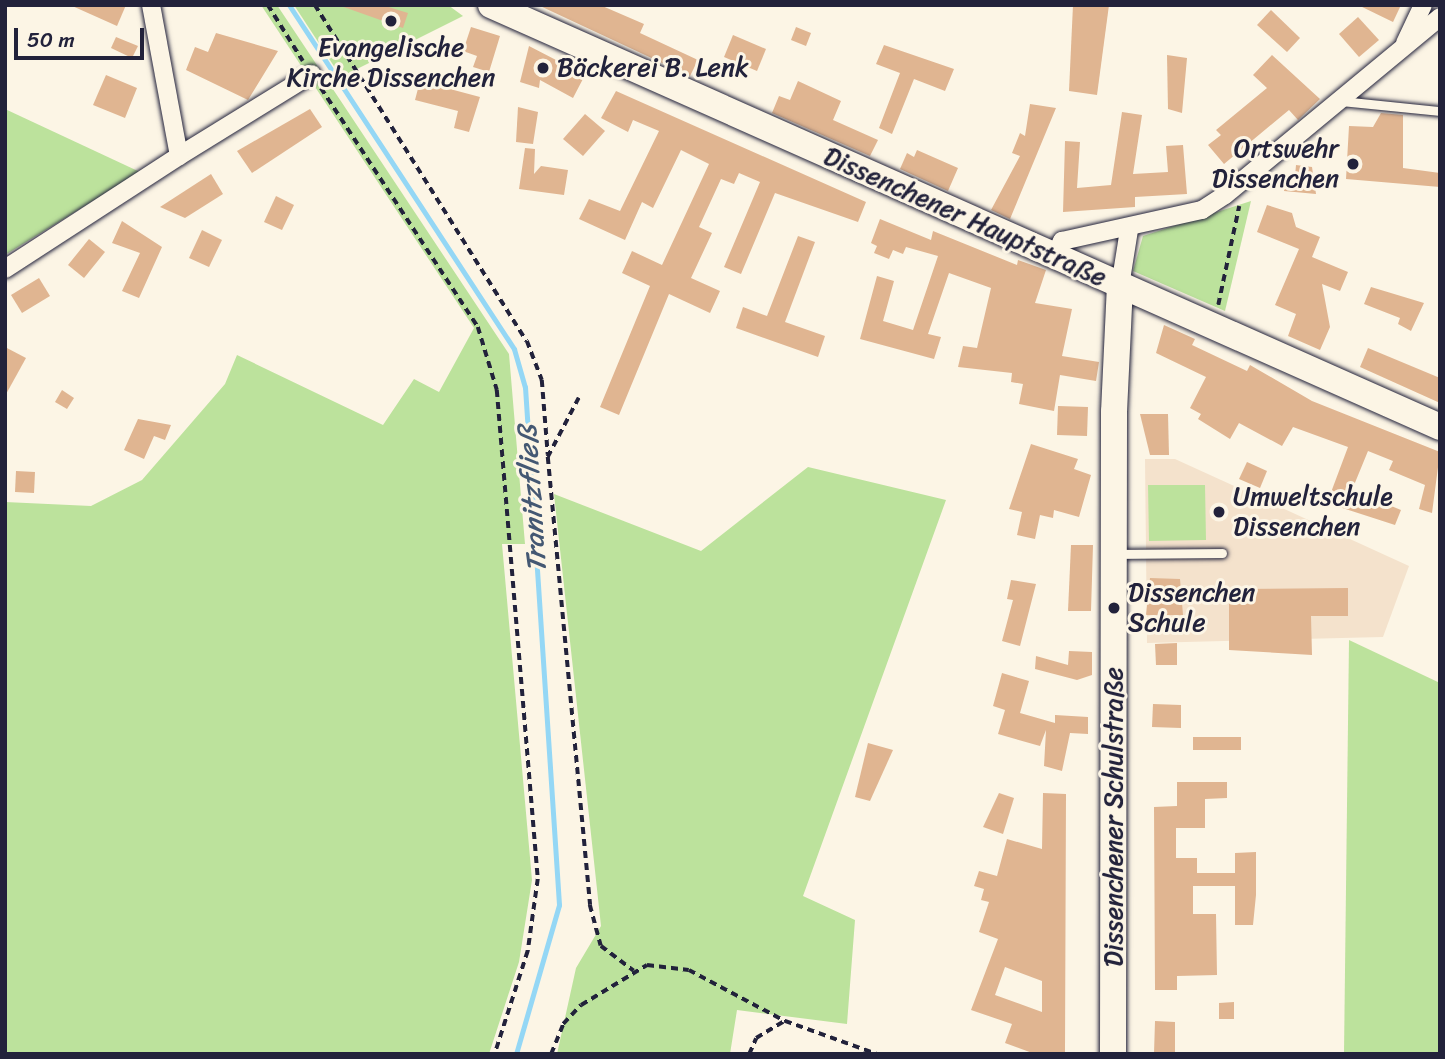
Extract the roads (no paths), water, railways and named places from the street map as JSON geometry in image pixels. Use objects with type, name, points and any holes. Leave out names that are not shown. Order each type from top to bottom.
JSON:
[{"type":"main road","name":"Dissenchener Hauptstraße","points":[[491,5],[1440,427]]},
{"type":"main road","name":"Dissenchener Schulstraße","points":[[1113,1054],[1114,554],[1120,286]]},
{"type":"street","points":[[151,5],[179,156]]},
{"type":"street","points":[[1403,48],[1423,5]]},
{"type":"street","points":[[1055,258],[1062,241],[1129,230],[1202,210],[1245,178],[1440,17]]},
{"type":"street","points":[[5,269],[312,74]]},
{"type":"street","points":[[1120,286],[1129,230]]},
{"type":"lane","points":[[1338,101],[1440,111]]},
{"type":"lane","points":[[1114,554],[1222,553]]},
{"type":"waterway","name":"Tranitzfließ","points":[[289,5],[514,349],[525,387],[559,905],[516,1054]]},
{"type":"place","name":"Evangelische Kirche Dissenchen","points":[[391,21]]},
{"type":"place","name":"Bäckerei B. Lenk","points":[[543,68]]},
{"type":"place","name":"Ortswehr Dissenchen","points":[[1353,164]]},
{"type":"place","name":"Umweltschule Dissenchen","points":[[1219,512]]},
{"type":"place","name":"Dissenchen Schule","points":[[1114,608]]}]
